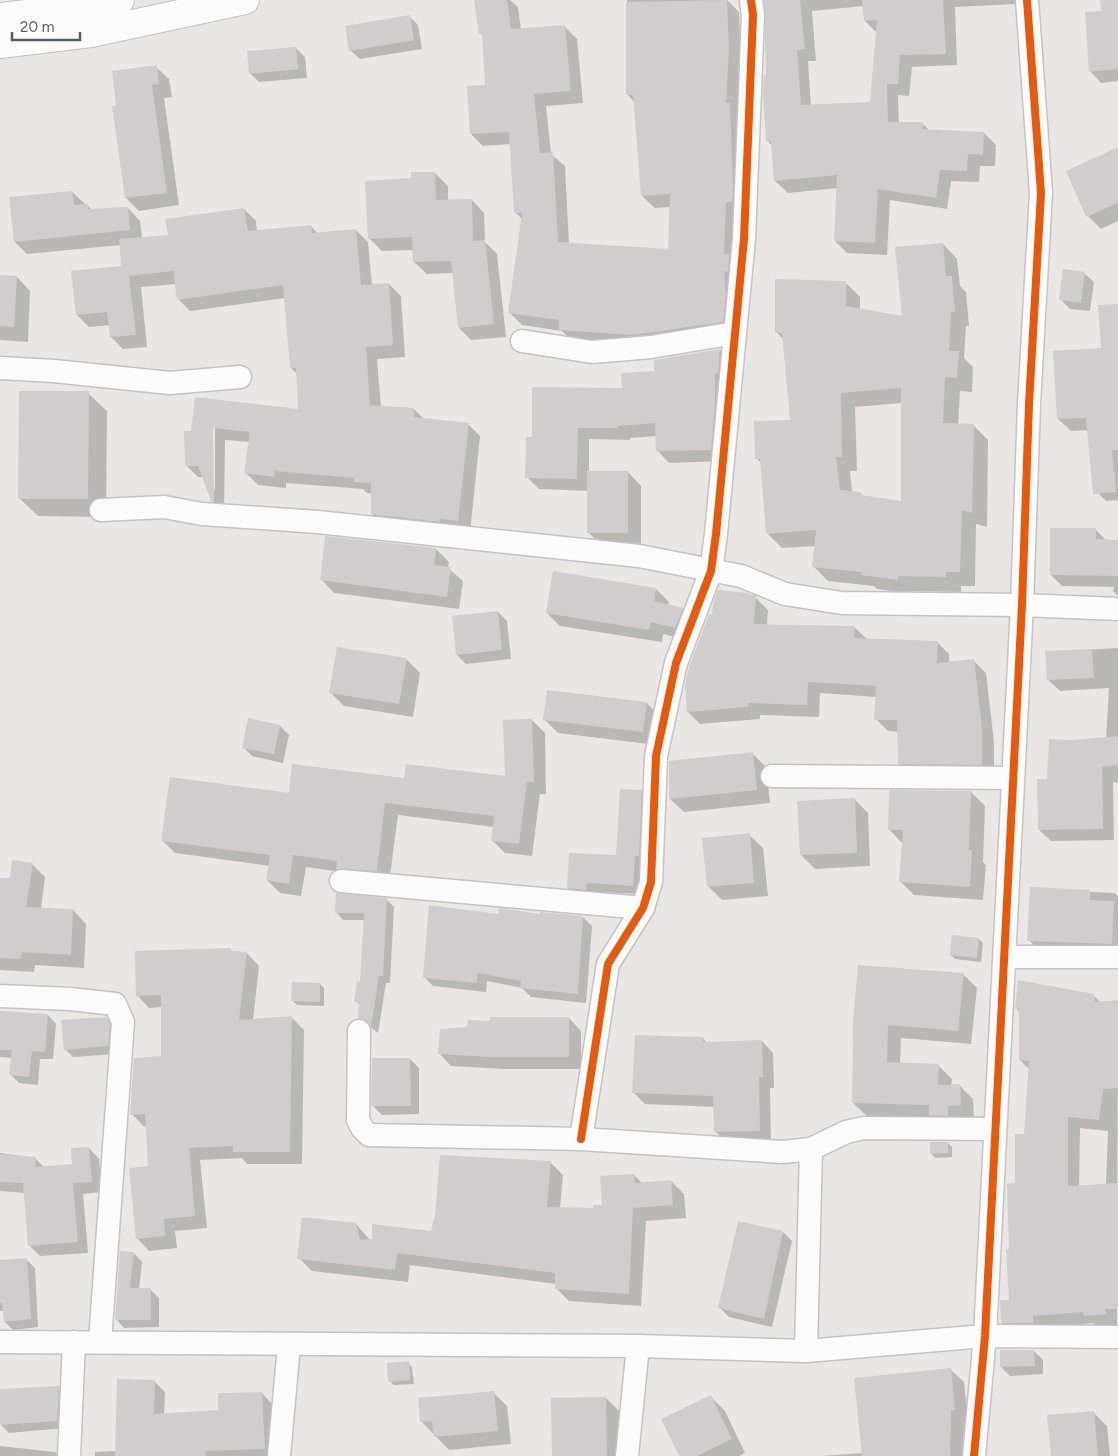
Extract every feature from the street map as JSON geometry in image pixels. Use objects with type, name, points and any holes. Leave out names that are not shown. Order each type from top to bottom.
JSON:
[{"type":"street","points":[[0,16],[77,8],[120,0]]},
{"type":"street","points":[[0,44],[91,33],[245,0]]},
{"type":"street","points":[[581,1139],[608,964],[643,908],[651,882],[656,756],[676,663],[711,571],[744,239],[752,24],[751,0]]},
{"type":"street","points":[[974,1456],[985,1336],[1022,605],[1029,404],[1041,194],[1027,0]]},
{"type":"street","points":[[522,341],[592,352],[651,347],[735,333]]},
{"type":"street","points":[[0,368],[54,371],[170,383],[240,377]]},
{"type":"street","points":[[101,510],[164,507],[186,512],[236,518],[318,522],[639,556],[741,576],[785,594],[842,603],[1022,605],[1118,609]]},
{"type":"street","points":[[772,776],[1012,778]]},
{"type":"street","points":[[341,881],[643,908]]},
{"type":"street","points":[[1004,956],[1118,957]]},
{"type":"street","points":[[0,996],[70,999],[115,1004],[123,1022],[100,1341]]},
{"type":"street","points":[[359,1031],[358,1120],[362,1128],[369,1135],[581,1139],[783,1152],[811,1149],[846,1132],[864,1128],[995,1129]]},
{"type":"street","points":[[806,1351],[811,1149]]},
{"type":"street","points":[[0,1342],[100,1341],[289,1345],[638,1346],[806,1351],[985,1336],[1118,1337]]},
{"type":"street","points":[[69,1456],[74,1342]]},
{"type":"street","points":[[279,1456],[289,1345]]},
{"type":"street","points":[[627,1456],[638,1346]]},
{"type":"building","points":[[474,0],[507,0],[511,29],[565,25],[571,91],[534,94],[540,153],[553,152],[558,242],[668,249],[670,194],[641,196],[633,95],[626,95],[626,2],[727,0],[729,49],[726,103],[730,103],[733,188],[732,202],[726,202],[724,254],[729,254],[728,272],[724,271],[726,292],[723,322],[633,335],[559,330],[559,320],[508,313],[522,213],[514,213],[509,132],[470,134],[467,86],[485,85],[482,33],[479,34]]},
{"type":"building","points":[[764,0],[800,0],[805,49],[797,50],[801,105],[870,102],[877,20],[864,21],[862,0],[943,0],[946,54],[900,55],[898,84],[887,84],[888,122],[923,122],[923,129],[984,132],[983,155],[968,154],[967,171],[940,170],[936,198],[878,189],[875,243],[834,241],[837,175],[774,181],[771,141],[766,142],[763,94],[764,75],[766,75]]},
{"type":"building","points":[[1100,0],[1118,0],[1118,69],[1089,72],[1085,12],[1101,11]]},
{"type":"building","points":[[410,15],[414,40],[349,51],[345,26]]},
{"type":"building","points":[[296,47],[298,69],[249,74],[247,51]]},
{"type":"building","points":[[157,65],[159,84],[152,85],[167,193],[125,198],[112,106],[116,105],[112,71]]},
{"type":"building","points":[[1118,147],[1118,203],[1086,217],[1066,171]]},
{"type":"building","points":[[411,172],[435,172],[436,200],[472,199],[473,241],[485,240],[494,324],[458,328],[451,261],[413,262],[412,237],[368,239],[365,181],[411,178]]},
{"type":"building","points":[[72,191],[74,205],[88,204],[88,209],[128,207],[130,230],[14,242],[9,197]]},
{"type":"building","points":[[244,208],[248,231],[311,225],[312,233],[356,229],[361,285],[389,283],[393,345],[366,347],[370,405],[414,408],[414,417],[469,423],[458,521],[440,519],[440,522],[371,514],[371,483],[353,482],[354,478],[275,471],[274,477],[244,473],[250,432],[213,428],[214,502],[211,501],[198,466],[185,466],[184,431],[191,431],[195,397],[298,409],[296,368],[290,368],[283,285],[177,300],[173,271],[129,276],[136,335],[110,337],[107,312],[76,315],[71,271],[121,266],[119,239],[168,235],[165,219]]},
{"type":"building","points":[[943,243],[946,276],[952,276],[955,312],[951,312],[949,351],[959,351],[957,378],[945,377],[943,423],[974,424],[972,513],[962,510],[960,572],[946,572],[946,577],[898,576],[898,580],[861,575],[861,572],[812,567],[816,530],[766,534],[760,459],[755,459],[754,421],[790,420],[782,333],[775,333],[775,279],[846,281],[846,306],[902,316],[895,247]],"holes":[[[901,388],[901,501],[861,495],[861,492],[840,490],[836,457],[842,457],[841,393]]]},
{"type":"building","points":[[1063,269],[1085,272],[1081,303],[1059,300]]},
{"type":"building","points":[[0,275],[17,276],[14,327],[0,326]]},
{"type":"building","points":[[1118,304],[1118,450],[1112,450],[1116,492],[1093,494],[1086,418],[1057,419],[1053,351],[1101,348],[1098,305]]},
{"type":"building","points":[[720,349],[718,373],[715,373],[715,403],[711,450],[656,451],[655,423],[618,426],[618,428],[578,428],[577,479],[525,478],[526,437],[532,437],[532,387],[622,388],[621,373],[654,371],[654,360]]},
{"type":"building","points":[[19,391],[89,391],[88,499],[18,499]]},
{"type":"building","points":[[587,471],[628,471],[628,533],[587,533]]},
{"type":"building","points":[[1050,528],[1096,528],[1096,539],[1118,540],[1118,576],[1050,575]]},
{"type":"building","points":[[325,536],[436,548],[434,565],[451,567],[447,597],[320,580]]},
{"type":"building","points":[[553,571],[656,588],[654,601],[683,608],[675,628],[651,622],[649,630],[546,613]]},
{"type":"building","points":[[718,590],[747,593],[756,596],[754,624],[855,626],[854,638],[938,641],[937,663],[974,659],[982,728],[982,765],[898,764],[897,720],[874,720],[876,686],[808,682],[807,705],[749,703],[748,707],[687,712],[685,685],[689,667],[709,614],[712,615],[713,603]]},
{"type":"building","points":[[498,611],[502,650],[456,655],[452,616]]},
{"type":"building","points":[[337,647],[407,658],[399,704],[329,693]]},
{"type":"building","points":[[1092,649],[1094,678],[1047,680],[1045,651]]},
{"type":"building","points":[[547,690],[647,702],[643,732],[543,720]]},
{"type":"building","points":[[248,718],[280,725],[274,754],[242,748]]},
{"type":"building","points":[[532,719],[534,782],[527,782],[519,844],[491,841],[494,816],[385,803],[377,871],[336,869],[337,861],[293,855],[289,884],[266,880],[270,855],[161,841],[170,777],[289,793],[292,764],[404,778],[406,764],[505,776],[503,720]]},
{"type":"building","points":[[1118,736],[1118,765],[1102,767],[1103,829],[1038,830],[1037,779],[1047,779],[1049,739],[1072,740]]},
{"type":"building","points":[[753,752],[757,790],[669,799],[669,761]]},
{"type":"building","points":[[620,789],[642,790],[639,856],[635,856],[633,886],[587,883],[586,890],[567,888],[569,853],[616,855]]},
{"type":"building","points":[[889,790],[971,791],[969,850],[972,850],[970,887],[899,882],[903,830],[888,830]]},
{"type":"building","points":[[855,798],[857,853],[800,855],[797,801]]},
{"type":"building","points":[[750,833],[754,883],[707,887],[702,838]]},
{"type":"building","points":[[12,860],[33,863],[26,907],[73,909],[71,955],[22,952],[21,959],[0,958],[0,878],[10,878]]},
{"type":"building","points":[[1030,887],[1090,890],[1090,900],[1114,901],[1112,944],[1027,941]]},
{"type":"building","points":[[336,893],[387,898],[383,976],[379,976],[371,1027],[366,1020],[358,1018],[359,1002],[354,1002],[357,981],[360,982],[364,913],[335,913]]},
{"type":"building","points":[[429,905],[498,914],[499,908],[540,914],[540,912],[583,916],[578,994],[520,988],[521,981],[478,973],[477,983],[423,978]]},
{"type":"building","points":[[952,935],[979,938],[977,958],[950,955]]},
{"type":"building","points":[[231,948],[231,951],[247,952],[239,1020],[292,1016],[290,1152],[233,1152],[233,1146],[189,1148],[195,1216],[164,1219],[165,1236],[136,1239],[129,1168],[148,1166],[145,1114],[130,1115],[134,1058],[161,1056],[161,995],[136,996],[135,951]]},
{"type":"building","points":[[858,965],[964,973],[958,1031],[888,1025],[887,1062],[939,1064],[938,1085],[960,1084],[961,1105],[948,1106],[948,1116],[929,1115],[929,1105],[852,1103],[853,1023]]},
{"type":"building","points":[[1018,980],[1094,994],[1095,1002],[1118,1000],[1118,1088],[1103,1089],[1099,1120],[1068,1117],[1068,1186],[1118,1183],[1118,1309],[1105,1309],[1106,1314],[1084,1316],[1083,1312],[1033,1316],[1033,1323],[1001,1323],[1000,1300],[1009,1300],[1006,1249],[1009,1249],[1007,1184],[1015,1183],[1015,1134],[1024,1134],[1029,1061],[1019,1060],[1019,1009],[1015,1009]]},
{"type":"building","points":[[292,982],[320,983],[320,1002],[291,1001]]},
{"type":"building","points":[[0,1011],[48,1014],[45,1052],[32,1051],[29,1077],[9,1075],[12,1050],[0,1050]]},
{"type":"building","points":[[106,1017],[110,1024],[108,1046],[64,1050],[61,1020]]},
{"type":"building","points":[[490,1017],[569,1017],[569,1057],[490,1057],[438,1054],[440,1029],[467,1027],[468,1020],[490,1021]]},
{"type":"building","points":[[635,1035],[703,1037],[703,1042],[762,1040],[763,1077],[759,1077],[760,1131],[714,1132],[713,1096],[632,1093]]},
{"type":"building","points":[[372,1058],[410,1058],[411,1106],[371,1106]]},
{"type":"building","points":[[930,1142],[948,1142],[948,1153],[930,1154]]},
{"type":"building","points":[[89,1147],[92,1182],[73,1183],[78,1242],[28,1246],[23,1183],[0,1182],[0,1154],[36,1157],[35,1167],[72,1164],[71,1148]]},
{"type":"building","points":[[440,1155],[551,1161],[547,1207],[593,1208],[593,1205],[602,1205],[600,1176],[634,1174],[635,1183],[671,1180],[673,1205],[633,1208],[629,1294],[555,1289],[555,1273],[397,1253],[395,1270],[297,1259],[302,1217],[356,1223],[360,1240],[372,1239],[372,1224],[431,1231],[435,1215]]},
{"type":"building","points":[[738,1221],[783,1231],[764,1319],[718,1308]]},
{"type":"building","points":[[120,1251],[134,1252],[130,1288],[151,1288],[151,1320],[115,1320]]},
{"type":"building","points":[[27,1258],[31,1319],[4,1322],[2,1303],[0,1303],[0,1260]]},
{"type":"building","points":[[1000,1350],[1034,1350],[1035,1366],[1000,1367]]},
{"type":"building","points":[[409,1361],[410,1380],[388,1382],[387,1363]]},
{"type":"building","points":[[951,1368],[955,1410],[951,1410],[950,1456],[862,1456],[854,1378]]},
{"type":"building","points":[[117,1379],[155,1380],[154,1414],[218,1410],[218,1393],[262,1392],[265,1449],[205,1451],[206,1456],[115,1456]]},
{"type":"building","points":[[59,1386],[57,1421],[0,1425],[0,1389]]},
{"type":"building","points":[[494,1391],[498,1431],[434,1437],[432,1421],[420,1422],[418,1398]]},
{"type":"building","points":[[711,1395],[732,1439],[697,1456],[679,1456],[661,1419]]},
{"type":"building","points":[[606,1397],[607,1456],[552,1456],[551,1398]]},
{"type":"building","points":[[1094,1411],[1098,1456],[1051,1456],[1047,1415]]},
{"type":"cycle path","points":[[581,1139],[608,964],[643,908],[651,882],[656,756],[676,663],[711,571],[744,239],[753,15],[751,0]]},
{"type":"cycle path","points":[[974,1456],[985,1336],[1022,605],[1029,404],[1041,193],[1027,0]]}]
